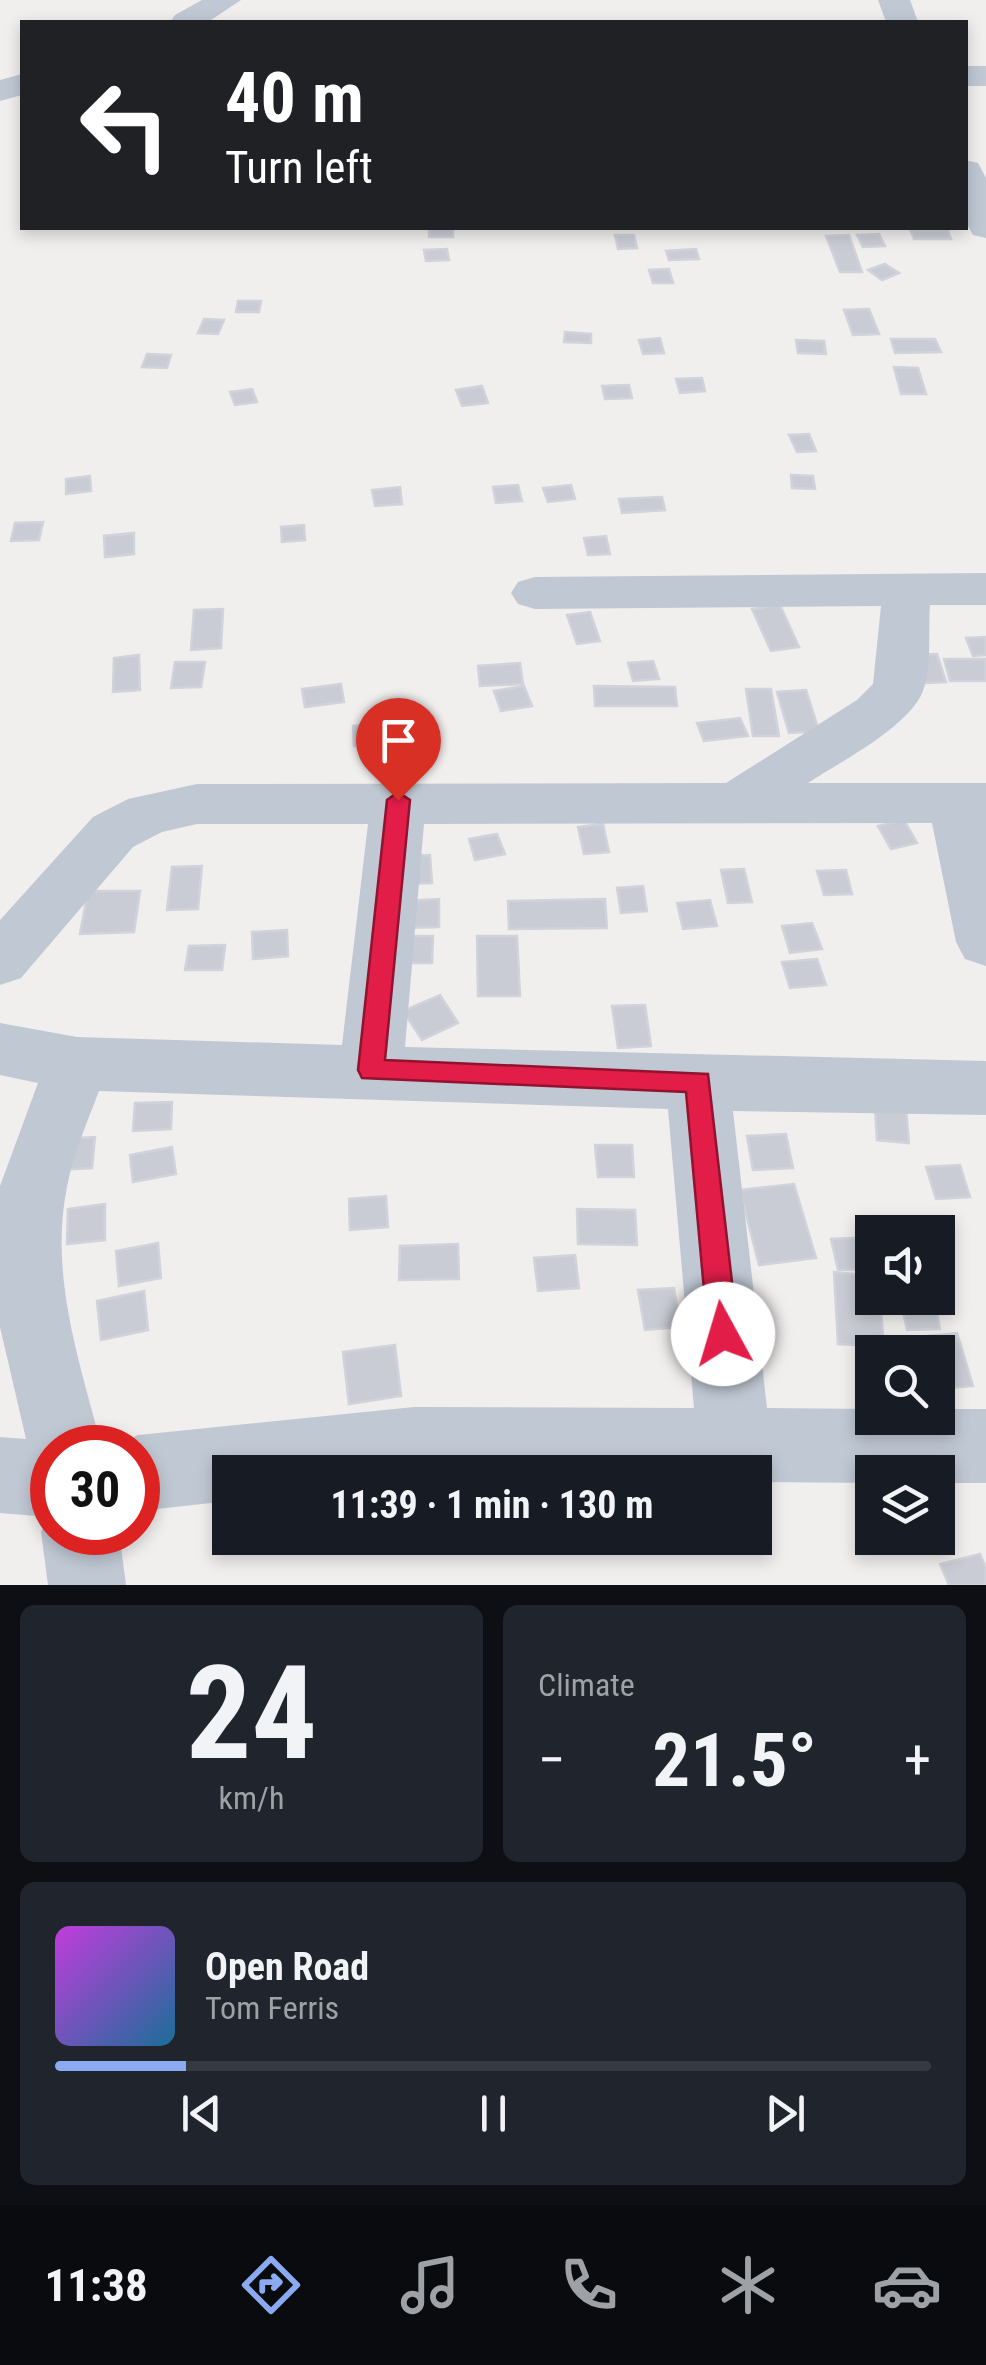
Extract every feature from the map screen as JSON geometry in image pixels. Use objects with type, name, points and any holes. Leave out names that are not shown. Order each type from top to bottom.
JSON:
[{"type":"street","points":[[189,20],[224,0]]},
{"type":"street","points":[[968,179],[986,226]]},
{"type":"street","points":[[534,594],[986,589]]},
{"type":"street","points":[[738,802],[876,713],[898,689],[907,590]]},
{"type":"street","points":[[371,1070],[398,800]]},
{"type":"street","points":[[0,961],[113,832],[148,814],[197,804],[398,800],[970,803],[986,942]]},
{"type":"street","points":[[0,1049],[77,1064],[986,1088]]},
{"type":"street","points":[[60,1425],[38,1334],[26,1260],[33,1190],[77,1064]]},
{"type":"street","points":[[698,1082],[734,1443]]},
{"type":"street","points":[[160,1471],[414,1444],[986,1446]]},
{"type":"street","points":[[0,1475],[30,1478]]},
{"type":"street","points":[[83,1555],[87,1585]]},
{"type":"building","points":[[429,230],[453,230],[453,237],[429,237]]},
{"type":"building","points":[[911,231],[948,231],[951,239],[914,239]]},
{"type":"building","points":[[879,234],[885,246],[863,247],[857,235]]},
{"type":"building","points":[[615,235],[634,235],[637,248],[618,249]]},
{"type":"building","points":[[849,235],[862,272],[840,272],[826,236]]},
{"type":"building","points":[[447,249],[449,260],[426,261],[424,250]]},
{"type":"building","points":[[696,249],[699,259],[669,260],[666,251]]},
{"type":"building","points":[[885,264],[899,273],[882,280],[868,270]]},
{"type":"building","points":[[669,269],[673,283],[653,283],[649,270]]},
{"type":"building","points":[[238,301],[261,301],[259,312],[236,312]]},
{"type":"building","points":[[869,309],[879,334],[853,335],[844,310]]},
{"type":"building","points":[[204,319],[224,320],[218,334],[198,333]]},
{"type":"building","points":[[565,332],[591,334],[591,343],[564,342]]},
{"type":"building","points":[[660,338],[664,353],[643,354],[639,340]]},
{"type":"building","points":[[891,339],[935,339],[941,352],[895,353]]},
{"type":"building","points":[[796,340],[824,341],[826,354],[798,353]]},
{"type":"building","points":[[147,354],[171,355],[167,368],[142,367]]},
{"type":"building","points":[[894,367],[918,368],[926,394],[901,394]]},
{"type":"building","points":[[702,378],[705,391],[680,393],[676,379]]},
{"type":"building","points":[[629,385],[632,398],[605,399],[602,386]]},
{"type":"building","points":[[482,386],[488,403],[462,406],[456,390]]},
{"type":"building","points":[[252,389],[257,402],[235,405],[230,392]]},
{"type":"building","points":[[809,434],[816,451],[797,452],[789,435]]},
{"type":"building","points":[[791,475],[813,476],[815,489],[792,488]]},
{"type":"building","points":[[90,476],[91,491],[66,494],[66,479]]},
{"type":"building","points":[[518,485],[522,501],[496,503],[493,487]]},
{"type":"building","points":[[571,485],[575,499],[548,502],[543,488]]},
{"type":"building","points":[[400,487],[402,504],[375,506],[372,490]]},
{"type":"building","points":[[662,497],[665,510],[622,513],[619,499]]},
{"type":"building","points":[[43,522],[39,540],[11,541],[15,523]]},
{"type":"building","points":[[304,525],[305,540],[282,542],[281,527]]},
{"type":"building","points":[[134,533],[134,554],[105,557],[104,536]]},
{"type":"building","points":[[606,536],[610,554],[588,555],[584,538]]},
{"type":"building","points":[[780,605],[799,647],[771,651],[752,609]]},
{"type":"building","points":[[223,609],[221,648],[191,650],[194,610]]},
{"type":"building","points":[[590,612],[600,641],[577,644],[567,615]]},
{"type":"building","points":[[986,637],[986,655],[973,656],[966,638]]},
{"type":"building","points":[[937,654],[946,682],[926,683],[916,655]]},
{"type":"building","points":[[139,655],[140,690],[113,692],[114,658]]},
{"type":"building","points":[[944,659],[986,659],[986,681],[950,681]]},
{"type":"building","points":[[653,661],[659,679],[633,681],[628,663]]},
{"type":"building","points":[[175,662],[205,662],[201,687],[171,688]]},
{"type":"building","points":[[520,663],[523,684],[480,686],[478,666]]},
{"type":"building","points":[[341,684],[344,702],[305,707],[302,689]]},
{"type":"building","points":[[524,686],[532,706],[501,711],[494,691]]},
{"type":"building","points":[[594,686],[675,687],[677,706],[595,706]]},
{"type":"building","points":[[746,689],[771,689],[779,736],[753,736]]},
{"type":"building","points":[[806,690],[819,731],[789,733],[777,692]]},
{"type":"building","points":[[740,718],[748,736],[704,741],[697,723]]},
{"type":"building","points":[[405,723],[406,744],[354,746],[353,726]]},
{"type":"building","points":[[904,820],[917,843],[891,849],[878,826]]},
{"type":"building","points":[[603,824],[609,852],[584,854],[578,827]]},
{"type":"building","points":[[497,834],[505,854],[475,860],[469,839]]},
{"type":"building","points":[[430,855],[432,883],[405,884],[404,856]]},
{"type":"building","points":[[202,866],[198,909],[167,910],[172,867]]},
{"type":"building","points":[[744,869],[752,902],[728,903],[721,870]]},
{"type":"building","points":[[846,870],[852,894],[824,895],[817,871]]},
{"type":"building","points":[[643,886],[647,911],[621,913],[617,888]]},
{"type":"building","points":[[88,891],[140,891],[134,932],[80,934]]},
{"type":"building","points":[[439,899],[439,927],[403,928],[403,901]]},
{"type":"building","points":[[605,899],[607,928],[509,929],[508,901]]},
{"type":"building","points":[[710,900],[717,926],[683,929],[677,903]]},
{"type":"building","points":[[812,923],[822,949],[790,953],[782,926]]},
{"type":"building","points":[[287,930],[288,956],[253,959],[252,932]]},
{"type":"building","points":[[401,936],[433,936],[432,963],[400,963]]},
{"type":"building","points":[[477,936],[517,936],[520,996],[478,996]]},
{"type":"building","points":[[225,945],[222,970],[185,970],[189,946]]},
{"type":"building","points":[[817,959],[826,985],[790,988],[782,962]]},
{"type":"building","points":[[440,995],[458,1023],[422,1040],[403,1011]]},
{"type":"building","points":[[645,1005],[651,1046],[618,1048],[612,1006]]},
{"type":"building","points":[[172,1102],[171,1129],[133,1131],[135,1103]]},
{"type":"building","points":[[875,1107],[906,1109],[909,1143],[877,1140]]},
{"type":"building","points":[[786,1134],[793,1168],[753,1170],[747,1136]]},
{"type":"building","points":[[95,1137],[92,1168],[58,1170],[61,1139]]},
{"type":"building","points":[[595,1145],[632,1145],[634,1177],[598,1177]]},
{"type":"building","points":[[172,1147],[176,1174],[133,1182],[130,1155]]},
{"type":"building","points":[[960,1165],[970,1197],[936,1199],[926,1167]]},
{"type":"building","points":[[794,1184],[816,1258],[759,1265],[740,1190]]},
{"type":"building","points":[[386,1196],[388,1227],[350,1230],[349,1199]]},
{"type":"building","points":[[105,1204],[105,1240],[67,1244],[68,1209]]},
{"type":"building","points":[[577,1209],[635,1210],[637,1245],[578,1244]]},
{"type":"building","points":[[855,1238],[855,1270],[838,1270],[831,1239]]},
{"type":"building","points":[[158,1243],[161,1278],[119,1286],[116,1251]]},
{"type":"building","points":[[458,1244],[459,1279],[399,1280],[400,1246]]},
{"type":"building","points":[[575,1255],[579,1288],[538,1291],[534,1258]]},
{"type":"building","points":[[834,1272],[855,1274],[855,1315],[881,1315],[883,1335],[855,1335],[855,1345],[838,1344]]},
{"type":"building","points":[[674,1288],[680,1327],[645,1330],[638,1290]]},
{"type":"building","points":[[144,1291],[148,1330],[101,1340],[97,1301]]},
{"type":"building","points":[[904,1315],[937,1315],[940,1329],[907,1330]]},
{"type":"building","points":[[957,1333],[973,1386],[955,1388],[955,1335],[937,1335]]},
{"type":"building","points":[[395,1345],[401,1396],[349,1404],[343,1352]]},
{"type":"building","points":[[980,1554],[986,1568],[986,1585],[949,1585],[940,1564]]},
{"type":"route","points":[[398,800],[371,1070],[698,1082],[723,1334]]}]
